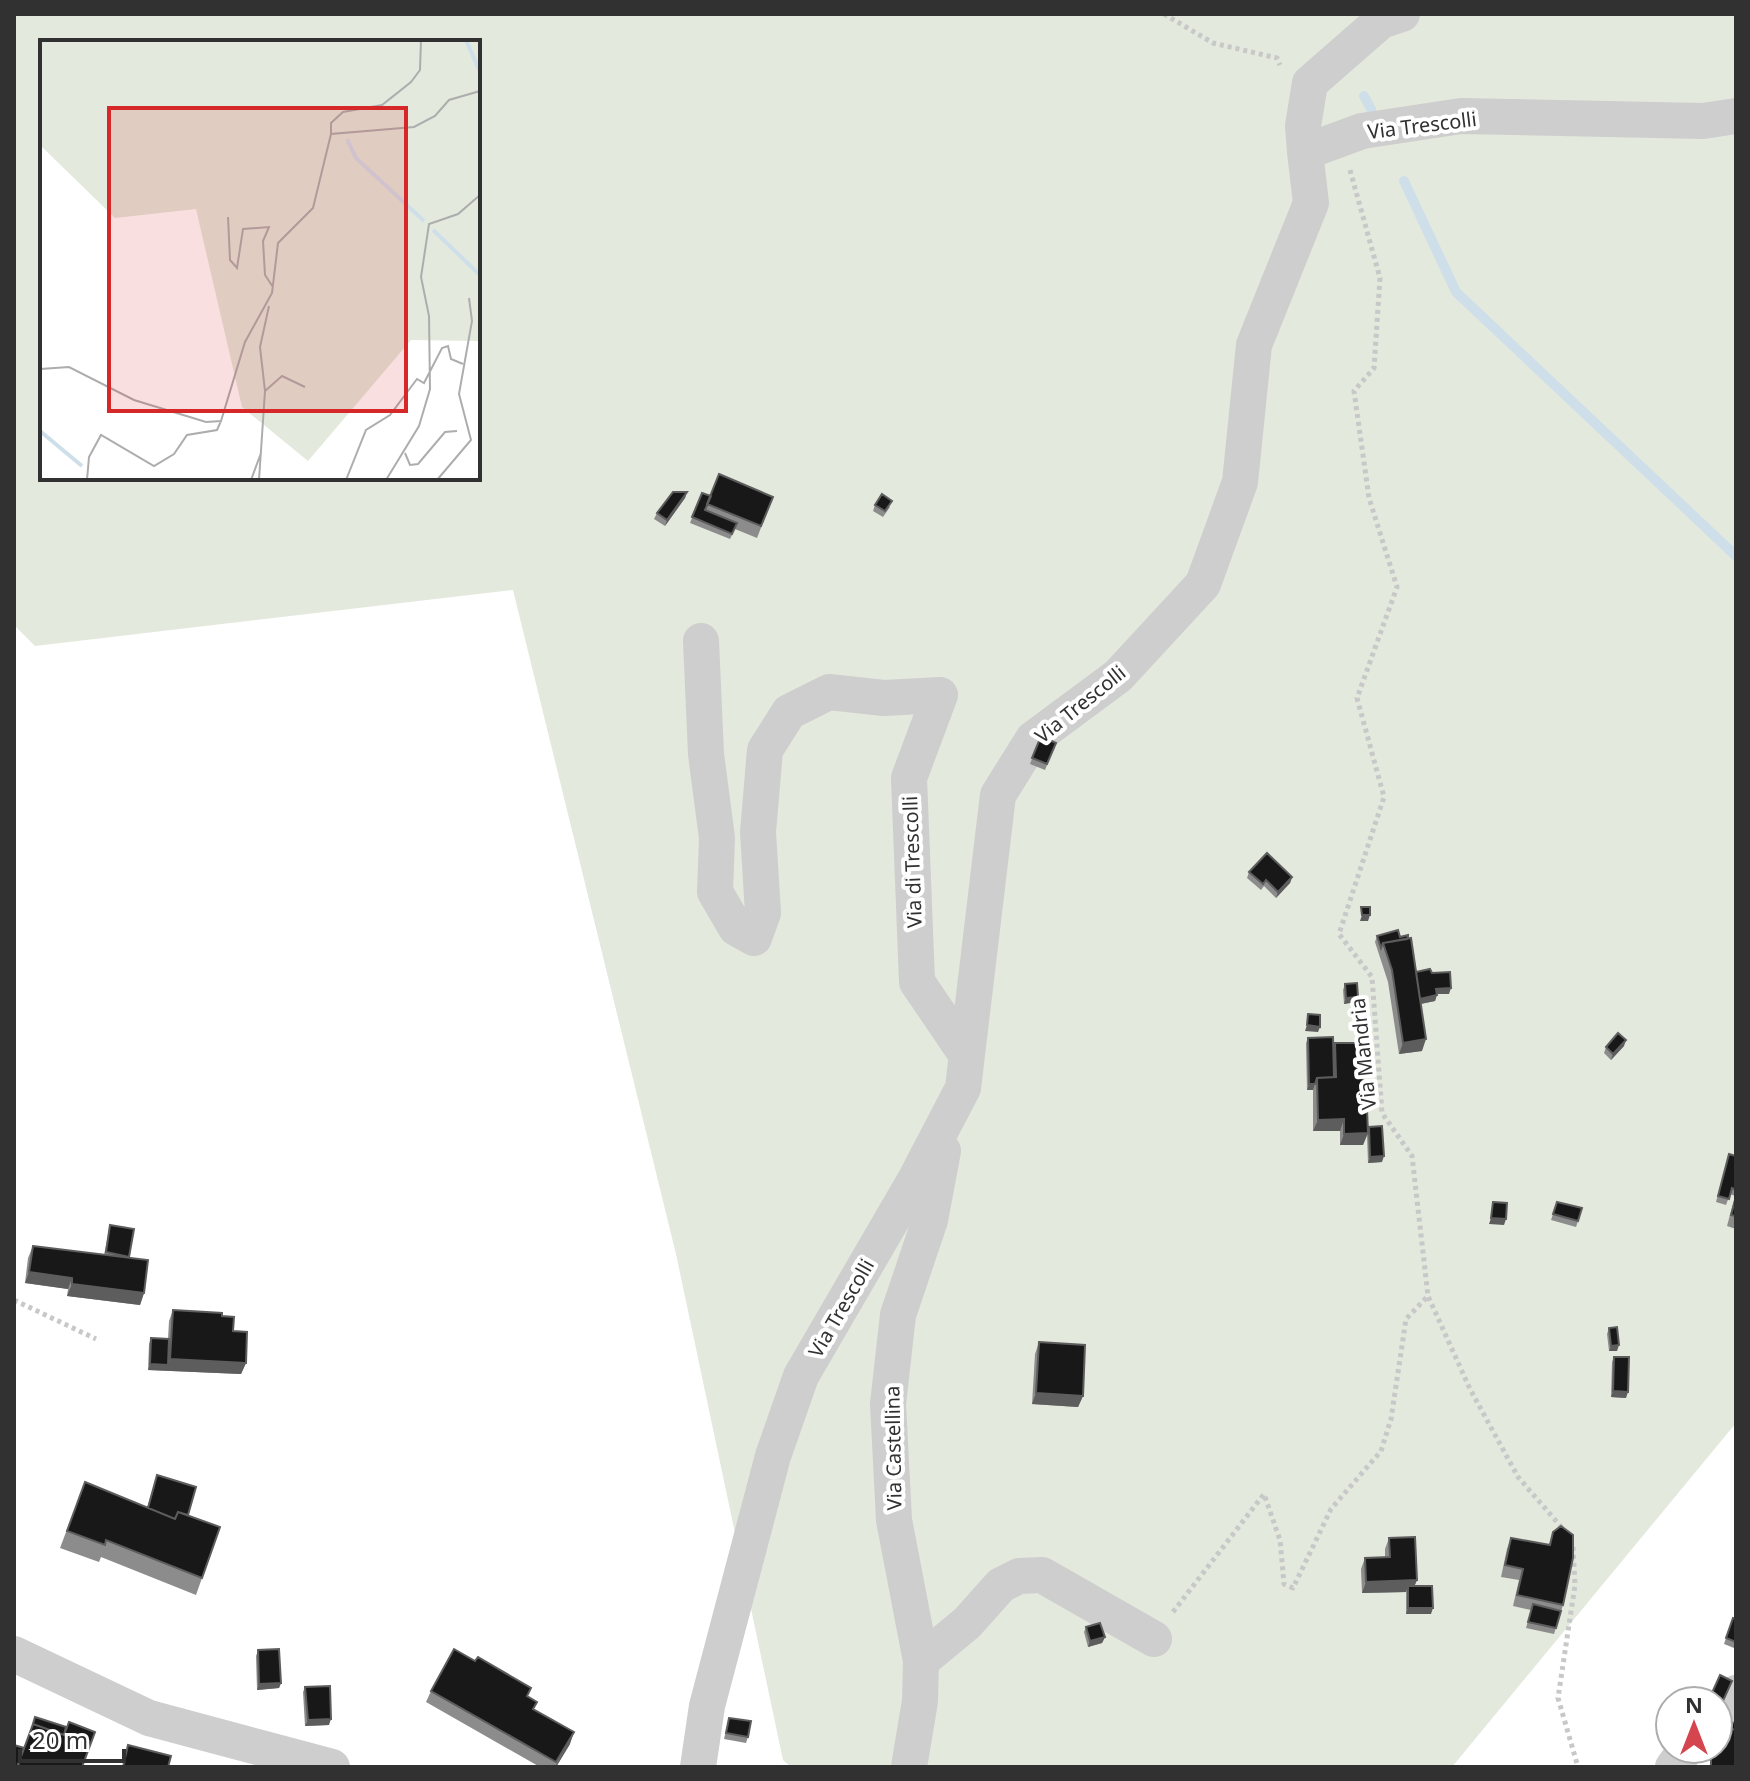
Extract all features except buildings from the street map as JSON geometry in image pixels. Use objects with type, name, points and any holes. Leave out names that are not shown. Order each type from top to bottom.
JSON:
[{"type":"street","points":[[1305,152],[1303,126],[1310,83],[1381,21],[1402,14]]},
{"type":"street","name":"Via Trescolli","points":[[698,1767],[707,1706],[773,1456],[801,1376],[915,1180],[965,1071],[998,795],[1033,739],[1118,676],[1203,584],[1240,482],[1254,345],[1311,203],[1305,152],[1341,138],[1399,123],[1461,116],[1703,121],[1736,116]]},
{"type":"street","name":"Via di Trescolli","points":[[701,641],[706,754],[717,838],[715,892],[736,928],[754,938],[763,913],[758,832],[765,750],[789,712],[829,692],[884,698],[940,695],[909,778],[917,982],[965,1071]]},
{"type":"street","name":"Via Castellina","points":[[909,1767],[920,1701],[921,1661],[894,1520],[888,1404],[898,1315],[930,1220],[945,1145],[965,1071]]},
{"type":"street","points":[[921,1661],[967,1623],[1001,1585],[1019,1576],[1042,1575],[1154,1639]]},
{"type":"street","points":[[14,1654],[149,1718],[332,1767]]},
{"type":"path","points":[[1164,14],[1213,43],[1277,58],[1282,72]]},
{"type":"path","name":"Via Mandria","points":[[1341,138],[1380,278],[1374,368],[1354,391],[1369,498],[1397,587],[1357,698],[1384,797],[1339,934],[1372,977],[1382,1113],[1412,1156],[1428,1296],[1470,1389],[1518,1477],[1573,1540],[1575,1585],[1558,1698],[1578,1767]]},
{"type":"path","points":[[1154,1639],[1191,1585],[1264,1494],[1280,1540],[1284,1584],[1293,1588],[1331,1509],[1381,1451],[1391,1419],[1406,1319],[1428,1296]]},
{"type":"path","points":[[14,1300],[96,1339]]},
{"type":"shaded area","points":[[14,14],[1736,14],[1736,1423],[1452,1767],[791,1767],[783,1760],[676,1254],[513,590],[35,646],[14,625]]},
{"type":"waterway","points":[[1364,96],[1371,109]]},
{"type":"waterway","points":[[1404,181],[1456,292],[1736,556]]}]
